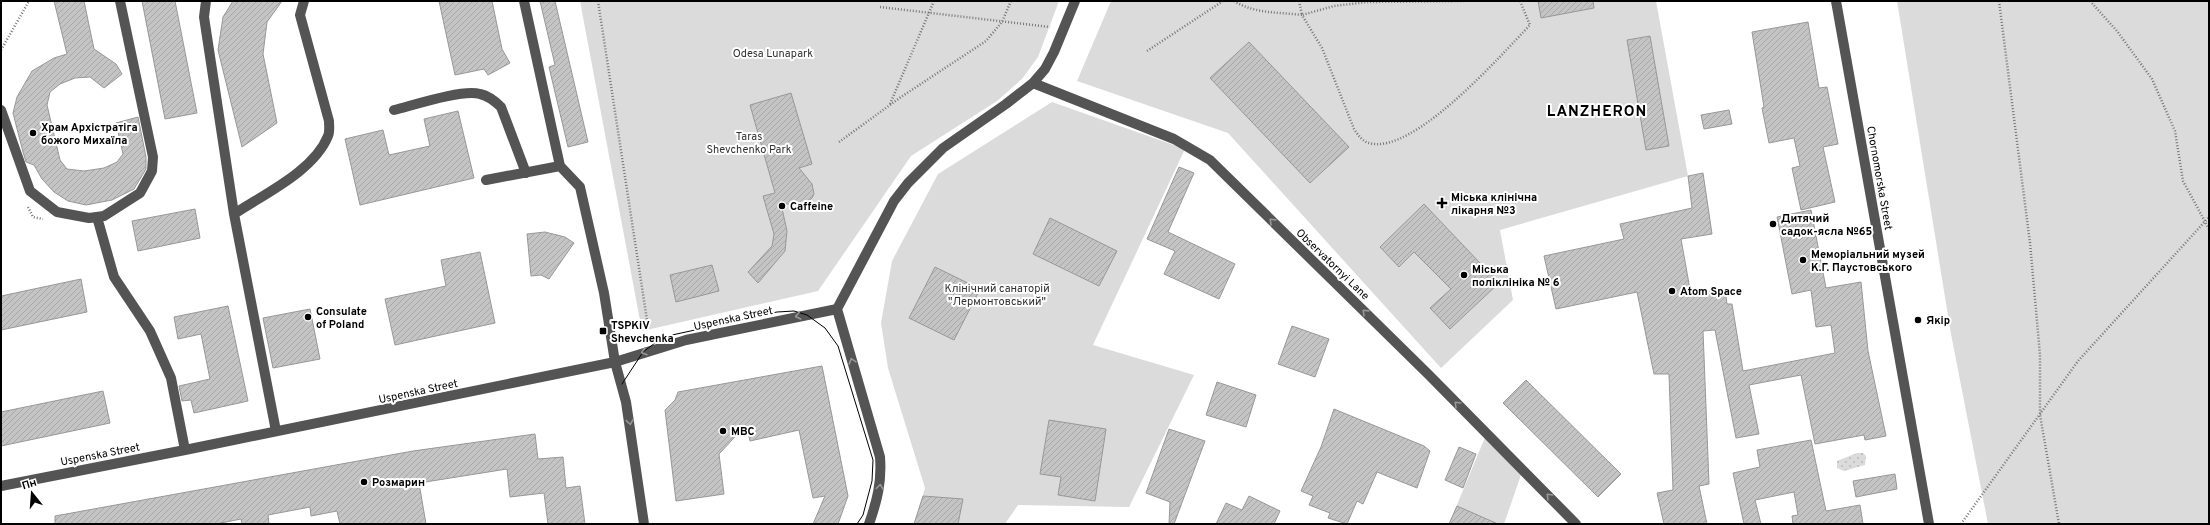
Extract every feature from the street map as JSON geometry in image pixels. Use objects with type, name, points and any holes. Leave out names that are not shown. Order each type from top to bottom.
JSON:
[{"type":"street","points":[[1,110],[30,191],[57,212],[89,218],[104,216],[140,193],[152,171],[153,157],[120,1]]},
{"type":"street","points":[[206,1],[204,17],[234,214],[276,432]]},
{"type":"street","points":[[234,214],[306,166],[320,151],[329,135],[329,121],[300,15],[304,1]]},
{"type":"street","points":[[524,1],[560,166],[580,187],[610,328],[615,362],[622,384],[644,524]]},
{"type":"street","points":[[869,524],[878,500],[881,477],[880,457],[837,309],[894,201],[908,183],[942,148],[1006,104],[1033,82],[1044,69],[1064,29],[1075,1]]},
{"type":"street","name":"Chornomorska Street","points":[[1836,1],[1930,524]]},
{"type":"street","name":"Observatornyi Lane","points":[[1033,82],[1174,139],[1210,160],[1429,375],[1576,524]]},
{"type":"street","points":[[394,110],[460,94],[480,93],[494,100],[501,107],[526,173]]},
{"type":"street","points":[[486,180],[560,166]]},
{"type":"street","points":[[97,217],[114,277],[150,331],[171,378],[185,450]]},
{"type":"street","name":"Uspenska Street","points":[[1,486],[276,432],[615,362],[643,352],[686,340],[837,309]]},
{"type":"path","points":[[1,50],[29,1]]},
{"type":"path","points":[[598,1],[647,320],[610,328]]},
{"type":"path","points":[[890,105],[934,1]]},
{"type":"path","points":[[839,142],[890,105],[986,41],[1002,22],[1011,1]]},
{"type":"path","points":[[1147,51],[1223,1]]},
{"type":"path","points":[[1234,1],[1245,8],[1302,15],[1334,6],[1367,2],[1466,1]]},
{"type":"path","points":[[1299,1],[1302,15],[1322,48],[1354,129],[1361,139],[1369,143],[1379,144],[1403,136],[1434,119],[1457,100],[1530,26],[1520,1]]},
{"type":"path","points":[[1998,1],[2030,244],[2040,355],[2040,415],[2059,524]]},
{"type":"path","points":[[2090,1],[2117,31],[2152,79],[2175,131],[2183,181],[2209,229]]},
{"type":"path","points":[[880,7],[1064,29]]},
{"type":"path","points":[[26,205],[33,217],[48,221]]},
{"type":"path","points":[[1961,524],[2078,361],[2209,217]]},
{"type":"green space","name":"Taras Shevchenko Park","points":[[580,1],[1059,1],[1038,57],[1022,79],[997,101],[911,156],[818,291],[642,331]]},
{"type":"green space","name":"Міська клінічна лікарня №3","points":[[1111,1],[1656,1],[1688,176],[1500,230],[1513,300],[1441,368],[1228,133],[1077,81]]},
{"type":"green space","points":[[1897,1],[2209,1],[2209,524],[1988,524],[1951,334]]},
{"type":"green space","name":"Клінічний санаторій \"Лермонтовський\"","points":[[1052,102],[1185,149],[1093,345],[1194,375],[1129,507],[1018,505],[1005,524],[914,524],[925,488],[888,368],[881,323],[892,261],[938,174]]},
{"type":"green space","points":[[1486,435],[1522,472],[1504,524],[1449,524]]},
{"type":"green space","points":[[1857,453],[1863,453],[1866,456],[1865,465],[1844,471],[1837,468],[1837,461]]},
{"type":"building","points":[[54,1],[84,1],[94,49],[116,64],[122,74],[104,88],[90,77],[75,78],[60,84],[50,92],[47,105],[60,160],[67,169],[84,171],[104,168],[117,162],[123,154],[116,123],[138,117],[146,157],[146,169],[134,189],[112,200],[86,205],[68,201],[54,192],[42,179],[34,165],[26,162],[23,152],[13,113],[17,97],[32,71],[54,58],[67,54]]},
{"type":"building","points":[[142,1],[175,1],[197,113],[165,119]]},
{"type":"building","points":[[233,1],[282,1],[267,22],[263,54],[277,123],[242,147],[218,50],[223,17]]},
{"type":"building","points":[[439,1],[492,1],[502,49],[510,63],[488,75],[484,69],[455,75]]},
{"type":"building","points":[[540,1],[555,1],[588,142],[568,147],[549,67],[555,65]]},
{"type":"building","points":[[1538,1],[1593,1],[1594,8],[1541,18]]},
{"type":"building","points":[[1808,22],[1819,88],[1827,87],[1838,144],[1823,147],[1835,202],[1801,210],[1792,168],[1800,166],[1794,138],[1769,143],[1762,108],[1764,107],[1752,32]]},
{"type":"building","points":[[1650,36],[1669,146],[1646,150],[1627,40]]},
{"type":"building","points":[[1249,42],[1349,147],[1310,183],[1210,78]]},
{"type":"building","points":[[791,93],[812,164],[799,168],[812,184],[814,194],[805,204],[781,204],[787,231],[785,251],[758,283],[748,272],[772,246],[774,234],[763,196],[775,193],[750,105]]},
{"type":"building","points":[[1729,110],[1732,124],[1704,129],[1701,115]]},
{"type":"building","points":[[458,111],[474,178],[360,205],[345,139],[383,130],[389,155],[430,146],[424,119]]},
{"type":"building","points":[[1179,167],[1194,173],[1168,232],[1235,264],[1219,299],[1164,274],[1175,251],[1147,239]]},
{"type":"building","points":[[1703,173],[1712,234],[1681,239],[1691,295],[1725,289],[1727,304],[1732,304],[1743,371],[1835,353],[1831,325],[1816,327],[1811,290],[1792,294],[1777,217],[1811,210],[1826,288],[1861,282],[1868,351],[1886,436],[1865,440],[1864,435],[1815,444],[1801,375],[1749,385],[1759,434],[1736,438],[1715,330],[1703,331],[1709,484],[1699,486],[1707,524],[1664,524],[1657,493],[1673,490],[1669,374],[1654,374],[1637,292],[1556,309],[1544,256],[1624,239],[1620,224],[1692,208],[1688,176]]},
{"type":"building","name":"Міська поліклініка № 6","points":[[1424,204],[1499,283],[1450,329],[1430,308],[1451,289],[1414,252],[1399,267],[1380,247]]},
{"type":"building","points":[[195,209],[200,238],[138,251],[132,221]]},
{"type":"building","points":[[1050,218],[1117,251],[1099,286],[1033,254]]},
{"type":"building","points":[[545,232],[565,237],[574,243],[549,279],[541,275],[531,276],[527,234]]},
{"type":"building","points":[[480,252],[495,323],[395,345],[385,299],[446,286],[441,260]]},
{"type":"building","points":[[712,265],[719,291],[676,302],[670,275]]},
{"type":"building","points":[[935,267],[980,289],[954,340],[909,318]]},
{"type":"building","points":[[81,279],[87,312],[1,330],[1,296]]},
{"type":"building","points":[[228,306],[248,401],[194,413],[191,400],[182,401],[179,386],[210,379],[201,334],[178,339],[174,317]]},
{"type":"building","name":"Consulate of Poland","points":[[310,309],[320,359],[273,368],[263,318]]},
{"type":"building","points":[[1292,326],[1329,339],[1315,377],[1278,364]]},
{"type":"building","name":"МВС","points":[[822,366],[848,496],[838,524],[813,524],[825,496],[813,498],[799,430],[750,441],[746,425],[719,454],[724,494],[676,501],[665,410],[675,400],[678,392]]},
{"type":"building","points":[[1526,380],[1621,474],[1598,497],[1503,403]]},
{"type":"building","points":[[1217,382],[1256,395],[1246,427],[1206,415]]},
{"type":"building","points":[[103,391],[110,423],[1,446],[1,412]]},
{"type":"building","points":[[1334,409],[1424,446],[1430,451],[1417,488],[1377,472],[1363,504],[1357,501],[1347,524],[1328,518],[1330,513],[1309,505],[1313,496],[1301,491],[1321,447]]},
{"type":"building","points":[[1049,420],[1106,429],[1095,501],[1058,495],[1061,477],[1040,474]]},
{"type":"building","points":[[1169,429],[1205,441],[1174,524],[1169,524],[1170,502],[1146,493]]},
{"type":"building","points":[[535,434],[538,459],[563,457],[566,488],[580,486],[585,524],[548,524],[544,493],[510,497],[507,469],[419,483],[426,524],[340,524],[337,511],[311,516],[310,507],[268,515],[269,524],[242,524],[241,519],[216,524],[55,524],[55,516],[413,451]]},
{"type":"building","points":[[1811,440],[1826,511],[1860,505],[1863,524],[1793,524],[1792,516],[1798,515],[1794,492],[1755,500],[1761,524],[1744,524],[1733,473],[1760,467],[1757,450]]},
{"type":"building","points":[[1459,447],[1476,454],[1463,488],[1445,480]]},
{"type":"building","points":[[1895,474],[1897,489],[1856,497],[1853,481]]},
{"type":"building","points":[[923,496],[963,499],[958,524],[914,524]]},
{"type":"building","points":[[1249,496],[1280,511],[1274,524],[1216,524],[1226,503],[1242,510]]},
{"type":"building","points":[[1457,506],[1498,524],[1449,524]]},
{"type":"tram line","points":[[622,384],[643,352],[663,337],[777,312],[794,311],[807,315],[825,328],[838,346],[873,460],[872,481],[863,515],[857,524]]},
{"type":"place","name":"Храм Архістратіга божого Михаїла","points":[[33,133]]},
{"type":"place","name":"Міська клінічна лікарня №3","points":[[1442,203]]},
{"type":"place","name":"Caffeine","points":[[782,206]]},
{"type":"place","name":"Дитячий садок-ясла №65","points":[[1773,224]]},
{"type":"place","name":"Меморіальний музей К.Г. Паустовського","points":[[1803,260]]},
{"type":"place","name":"Міська поліклініка № 6","points":[[1464,275]]},
{"type":"place","name":"Atom Space","points":[[1672,291]]},
{"type":"place","name":"Consulate of Poland","points":[[308,317]]},
{"type":"place","name":"Якір","points":[[1918,320]]},
{"type":"place","name":"TSPKiV Shevchenka","points":[[603,331]]},
{"type":"place","name":"МВС","points":[[723,431]]},
{"type":"place","name":"Розмарин","points":[[364,482]]},
{"type":"district","name":"LANZHERON","points":[[1597,111]]},
{"type":"park label","name":"Odesa Lunapark","points":[[773,53]]}]
